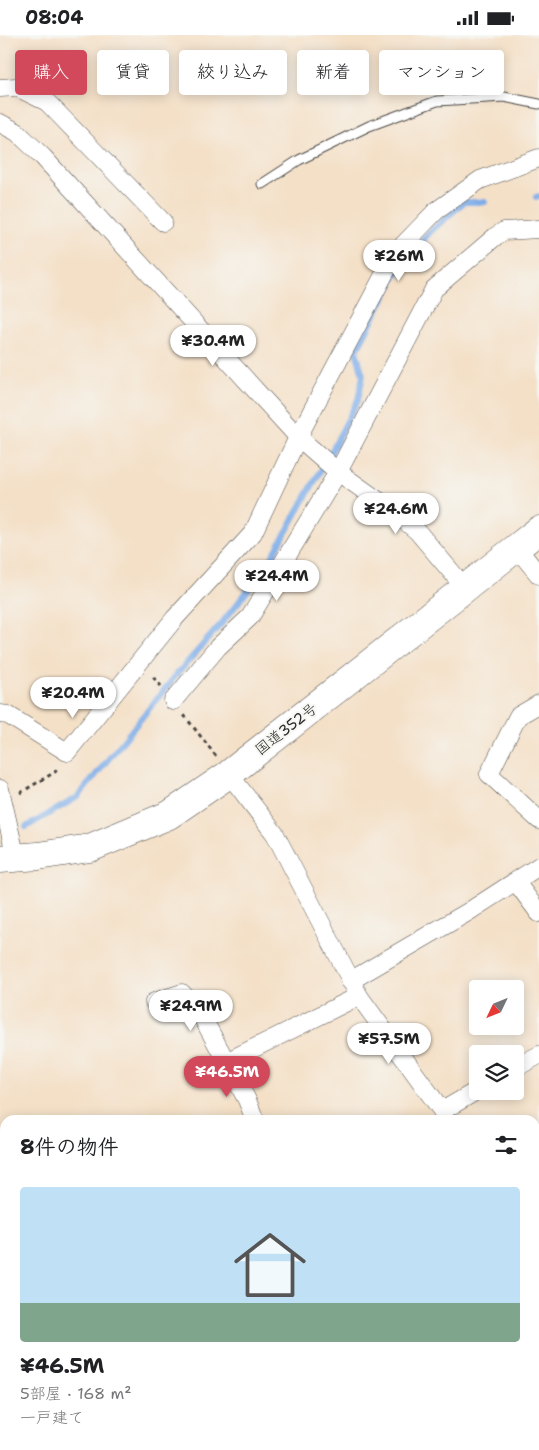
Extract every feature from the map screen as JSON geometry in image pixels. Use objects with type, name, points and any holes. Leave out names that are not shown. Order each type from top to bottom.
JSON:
[{"type":"highway","name":"国道352号","points":[[8,859],[90,848],[169,815],[229,774],[539,529]]},
{"type":"street","points":[[0,88],[16,87],[47,102],[163,222]]},
{"type":"street","points":[[0,123],[17,132],[43,157],[298,437],[331,465],[417,531],[465,588]]},
{"type":"street","points":[[0,715],[8,715],[68,752],[175,618],[253,533],[298,437],[386,271],[403,245],[436,211],[480,181],[539,158]]},
{"type":"street","points":[[173,701],[218,647],[250,617],[331,465],[434,289],[504,231],[539,229]]},
{"type":"street","points":[[516,547],[539,575]]},
{"type":"street","points":[[539,705],[518,716],[489,774],[539,820]]},
{"type":"street","points":[[229,774],[275,834],[355,988],[443,1115]]},
{"type":"street","points":[[2,796],[8,859]]},
{"type":"street","points":[[226,1062],[355,988],[539,866]]},
{"type":"street","points":[[516,882],[539,913]]},
{"type":"street","points":[[154,1002],[182,993],[200,1013],[254,1115]]},
{"type":"street","points":[[524,1064],[539,1055]]},
{"type":"street","points":[[445,1115],[469,1097]]},
{"type":"lane","points":[[262,184],[299,160],[369,126],[437,101],[504,97],[539,104]]},
{"type":"path","points":[[173,701],[229,774]]},
{"type":"path","points":[[2,796],[55,772],[68,752]]},
{"type":"waterway","points":[[26,827],[78,797],[177,674],[221,624],[266,568],[358,400],[363,375],[356,351],[398,271],[429,233],[464,202],[485,202]]}]
